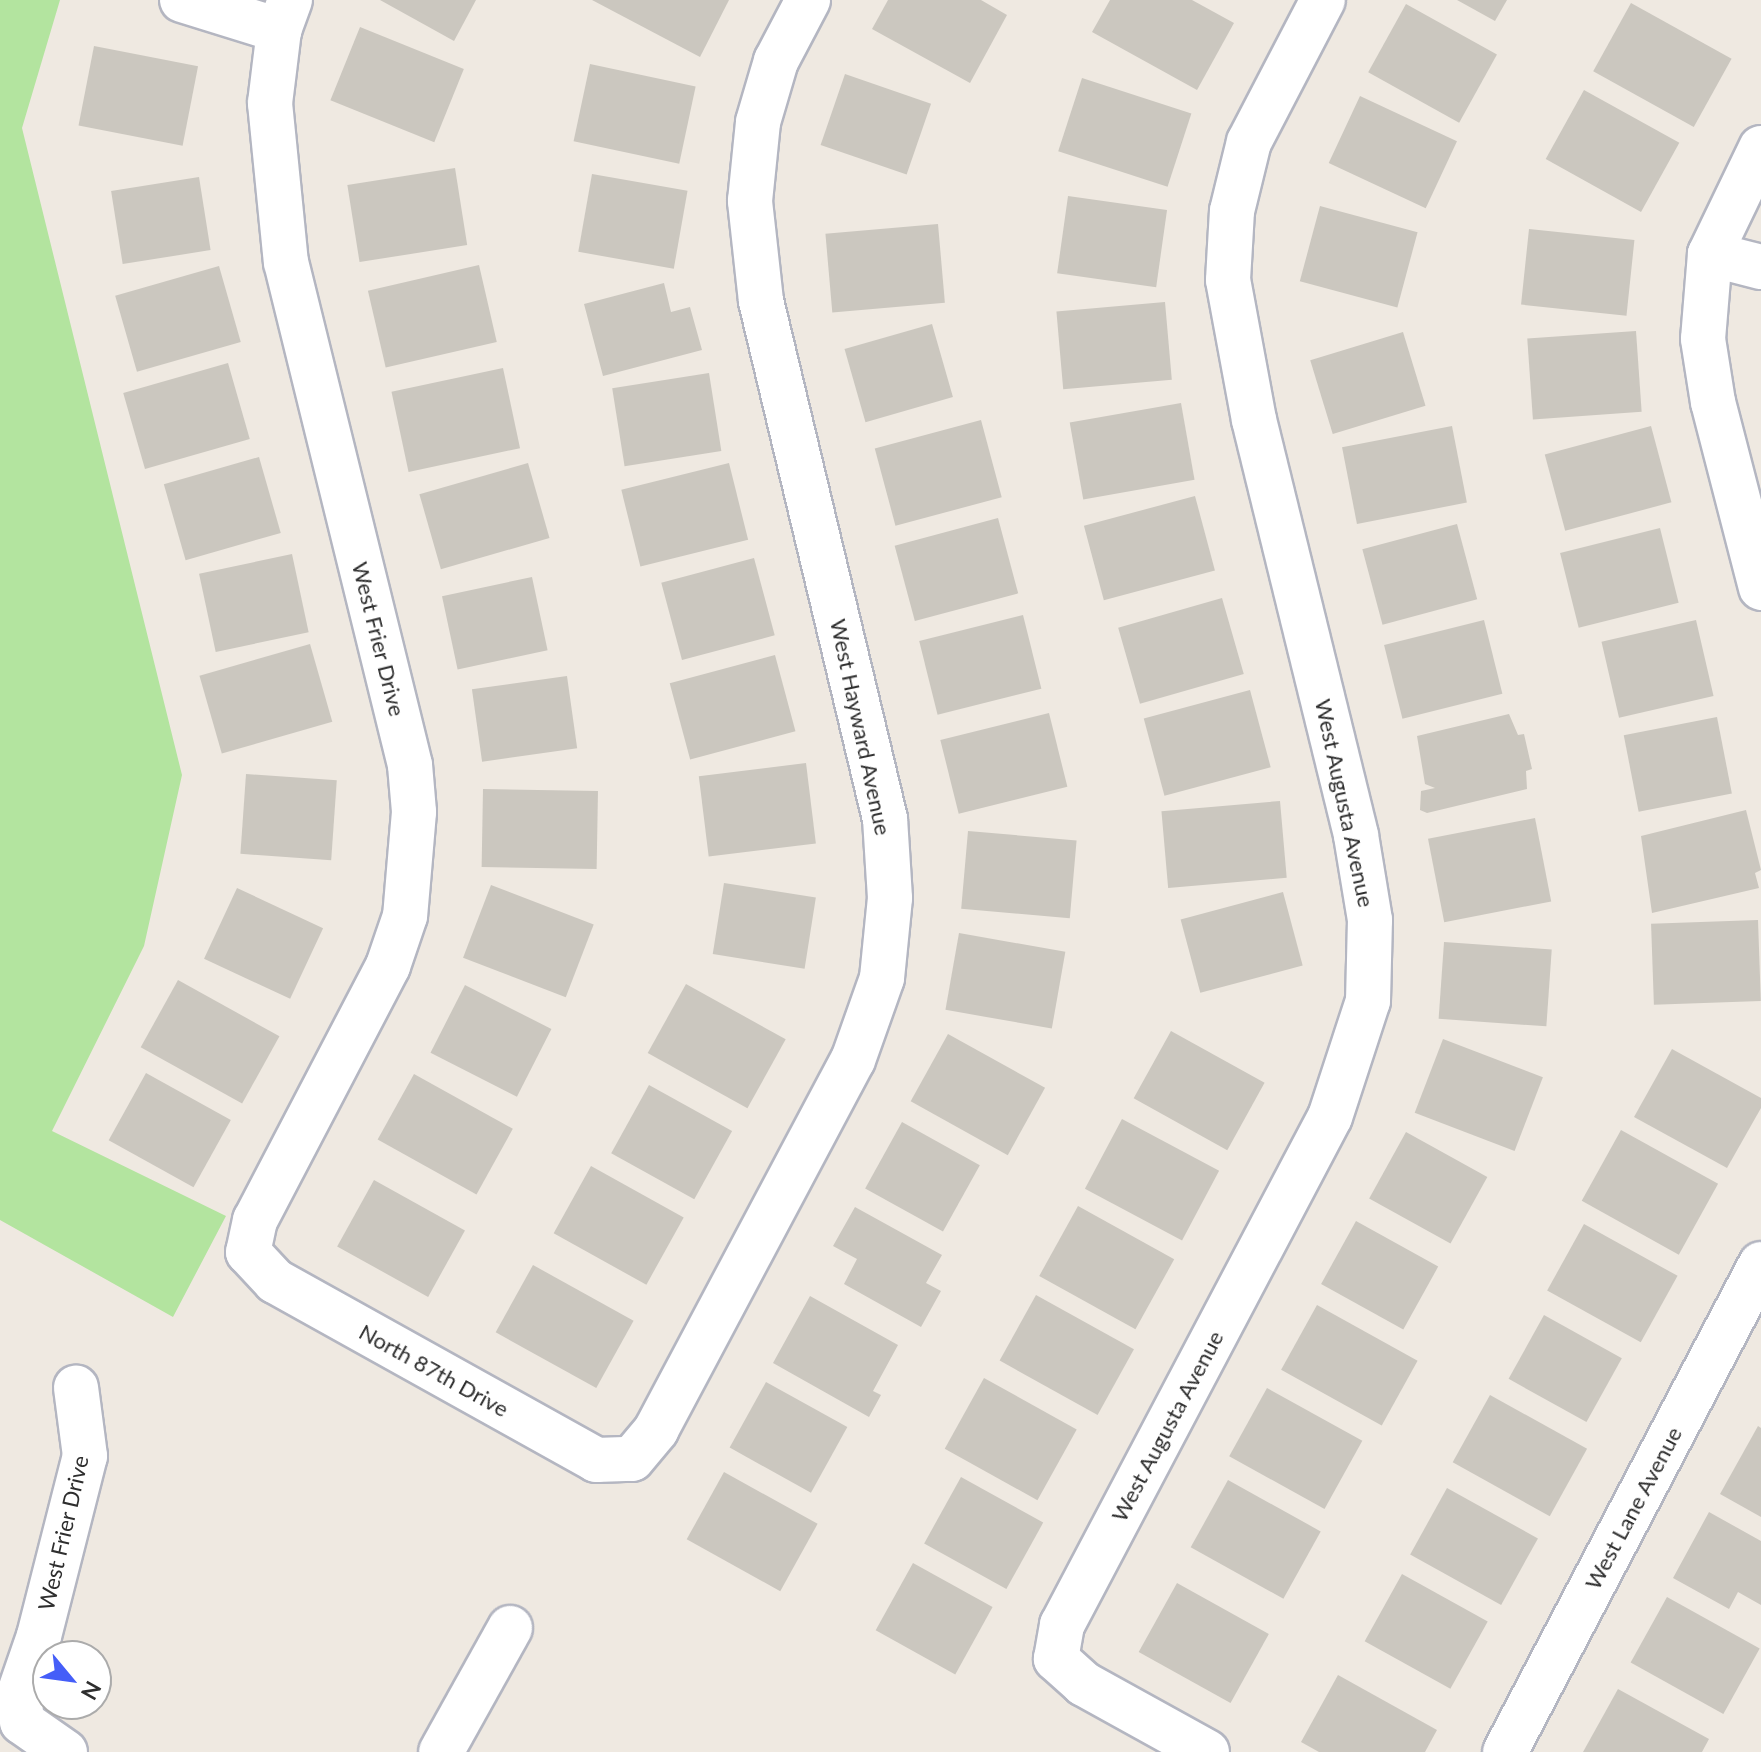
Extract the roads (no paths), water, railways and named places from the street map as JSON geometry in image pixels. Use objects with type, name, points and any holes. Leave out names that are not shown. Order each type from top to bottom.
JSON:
[{"type":"street","points":[[182,0],[285,15]]},
{"type":"street","name":"West Hayward Avenue","points":[[632,1459],[656,1430],[853,1060],[882,978],[890,898],[885,819],[761,301],[750,201],[758,122],[776,61],[808,0]]},
{"type":"street","name":"West Augusta Avenue","points":[[1207,1752],[1084,1684],[1056,1659],[1062,1625],[1330,1117],[1368,1001],[1370,920],[1356,835],[1254,420],[1228,280],[1232,211],[1249,142],[1323,0]]},
{"type":"street","name":"West Frier Drive","points":[[248,1252],[255,1220],[388,966],[405,916],[414,812],[410,765],[286,262],[270,103],[285,15]]},
{"type":"street","points":[[1761,148],[1710,254],[1703,339],[1713,402],[1761,588]]},
{"type":"street","points":[[1710,254],[1761,267]]},
{"type":"street","name":"North 87th Drive","points":[[248,1252],[275,1281],[596,1460],[632,1459]]},
{"type":"street","name":"West Lane Avenue","points":[[1505,1752],[1761,1264]]},
{"type":"street","name":"West Frier Drive","points":[[65,1752],[22,1722],[19,1694],[39,1636],[85,1456],[76,1388]]},
{"type":"street","points":[[441,1752],[510,1628]]}]
